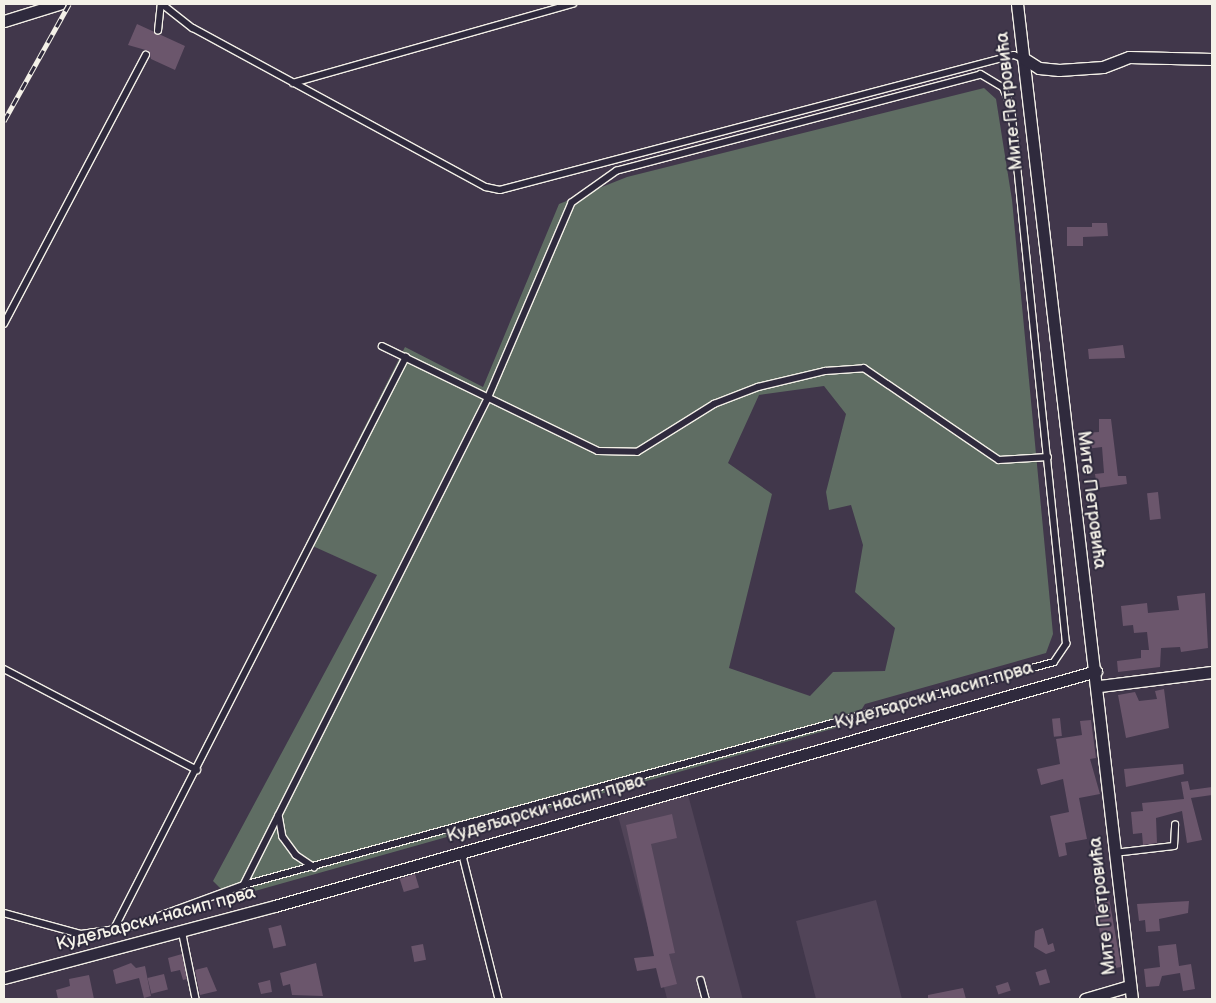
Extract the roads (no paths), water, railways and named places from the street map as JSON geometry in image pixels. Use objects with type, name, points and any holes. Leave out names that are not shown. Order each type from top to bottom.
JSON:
[{"type":"street","points":[[4,21],[59,4]]},
{"type":"street","name":"Мите Петровића","points":[[1017,4],[1074,513],[1099,686],[1114,853],[1132,999]]},
{"type":"street","points":[[1023,58],[1039,68],[1060,70],[1104,67],[1129,57],[1212,59]]},
{"type":"street","name":"Кудељарски насип прва","points":[[4,978],[462,852],[1096,670]]},
{"type":"street","points":[[1099,686],[1212,672]]},
{"type":"street","points":[[1085,999],[1130,986]]},
{"type":"lane","points":[[158,31],[161,4]]},
{"type":"lane","points":[[161,4],[193,28],[293,83],[486,188],[500,190],[1014,55],[1023,58]]},
{"type":"lane","points":[[293,83],[572,4]]},
{"type":"lane","points":[[4,324],[146,55]]},
{"type":"lane","points":[[4,913],[81,934],[114,929],[244,885],[1054,662],[1066,644],[1011,107],[1003,88],[981,75],[617,172],[572,203],[488,399],[244,885]]},
{"type":"lane","points":[[382,346],[598,451],[638,452],[714,404],[758,387],[825,371],[864,368],[999,460],[1048,457]]},
{"type":"lane","points":[[114,929],[197,770],[406,356]]},
{"type":"lane","points":[[4,669],[197,770]]},
{"type":"lane","points":[[279,815],[283,837],[296,855],[314,867]]},
{"type":"lane","points":[[1114,853],[1174,846],[1175,825]]},
{"type":"lane","points":[[462,852],[499,999]]},
{"type":"lane","points":[[182,930],[196,999]]},
{"type":"lane","points":[[701,980],[706,999]]},
{"type":"railway","points":[[4,121],[69,4]]}]
